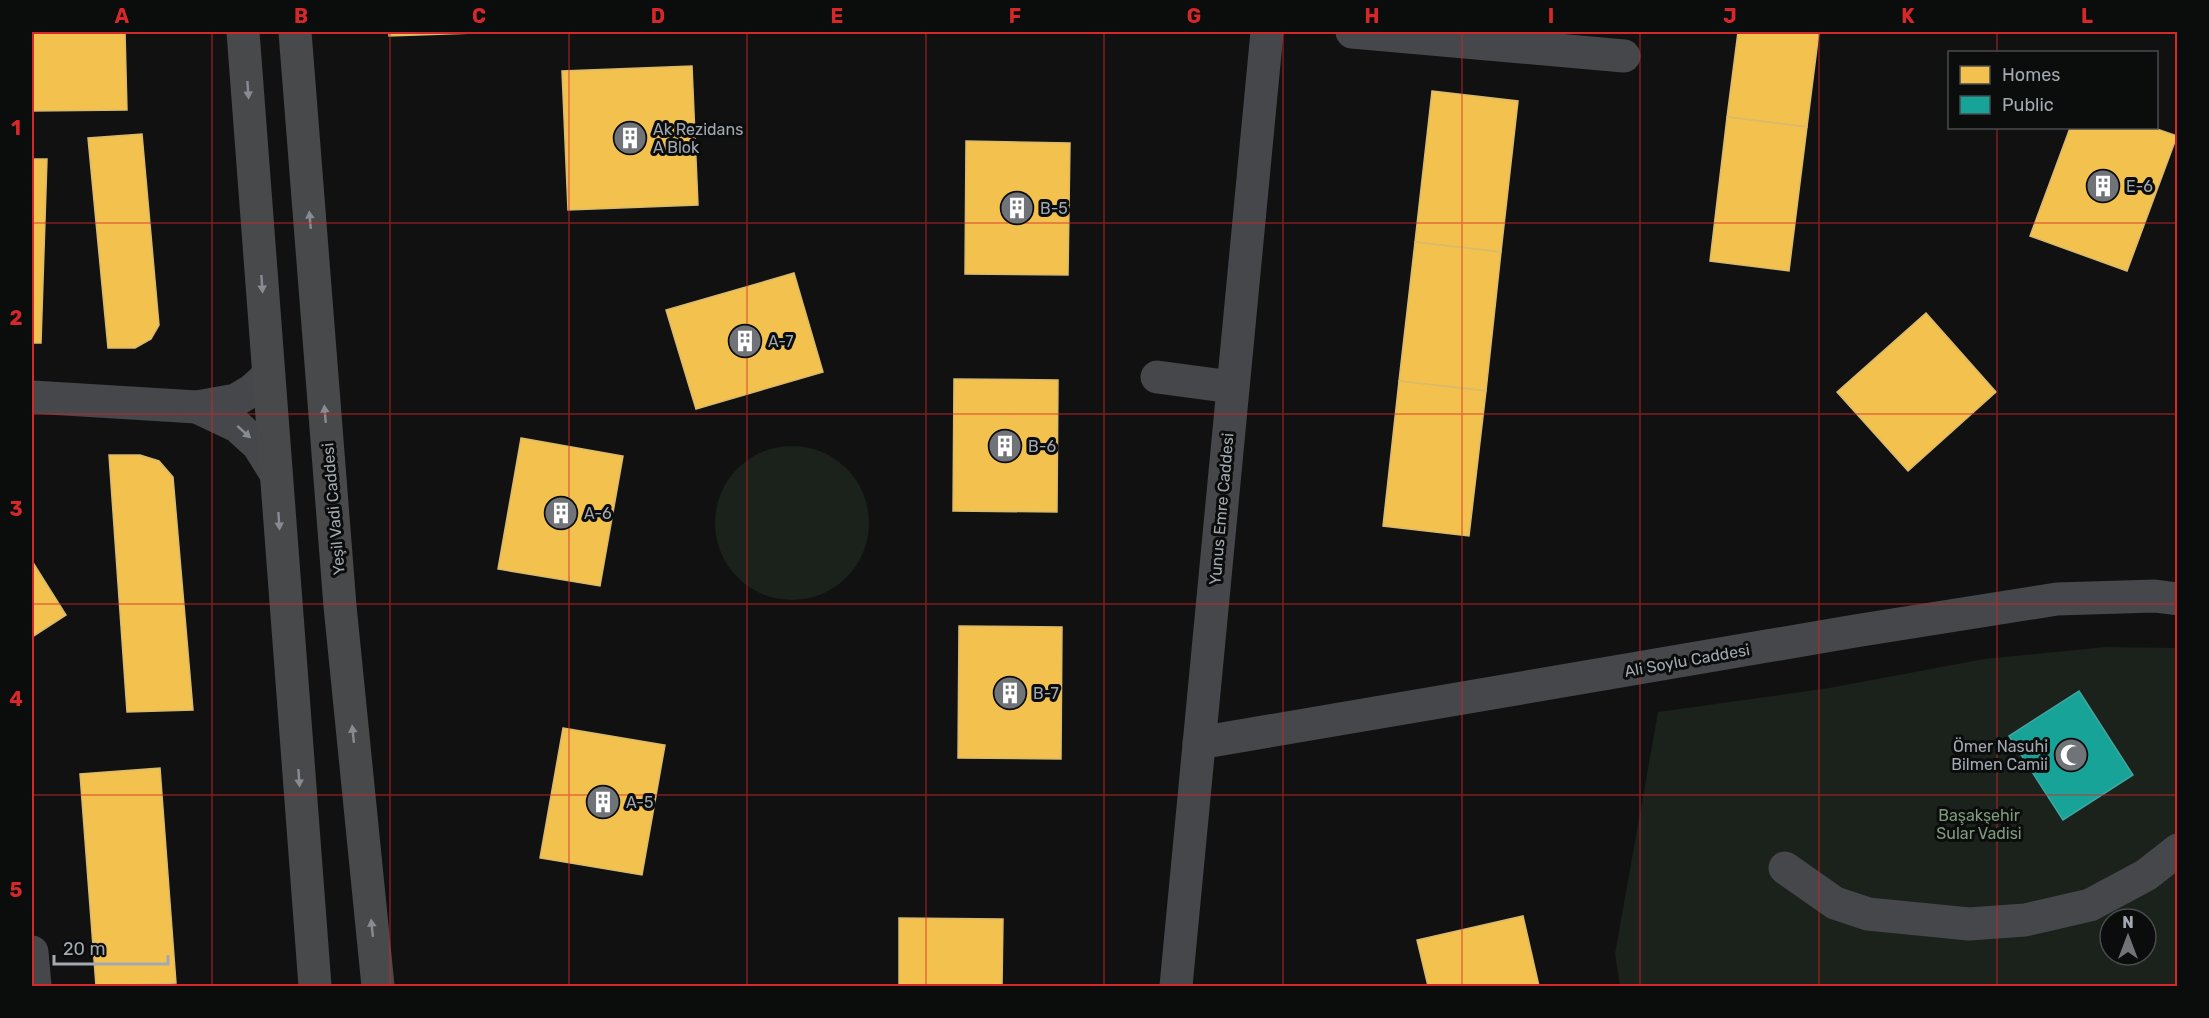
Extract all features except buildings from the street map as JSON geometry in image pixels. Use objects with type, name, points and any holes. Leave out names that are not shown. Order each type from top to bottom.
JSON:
[{"type":"main road","points":[[243,32],[315,987]]},
{"type":"main road","name":"Yeşil Vadi Caddesi","points":[[295,32],[340,606],[378,987]]},
{"type":"street","name":"Yunus Emre Caddesi","points":[[1176,987],[1267,32]]},
{"type":"street","points":[[1352,32],[1624,56]]},
{"type":"street","points":[[32,397],[197,406],[236,400],[268,376]]},
{"type":"street","points":[[1157,377],[1232,387]]},
{"type":"street","points":[[197,406],[237,426],[258,445],[276,474]]},
{"type":"street","name":"Ali Soylu Caddesi","points":[[1199,743],[1831,635],[2057,599],[2155,596],[2178,598]]},
{"type":"street","points":[[1785,868],[1835,903],[1857,910],[1878,915],[1969,924],[2025,920],[2090,905],[2146,875],[2178,850]]},
{"type":"street","points":[[32,952],[35,987]]},
{"type":"green space","points":[[792,446],[821,452],[835,459],[846,469],[856,480],[863,494],[869,523],[863,552],[856,566],[846,577],[835,587],[821,594],[792,600],[763,594],[749,587],[738,577],[728,566],[721,552],[715,523],[721,494],[728,480],[738,469],[749,459],[763,452]]},
{"type":"green space","name":"Başakşehir Sular Vadisi","points":[[2106,647],[2177,648],[2177,986],[1620,986],[1615,954],[1658,712],[1829,688],[1984,659]]},
{"type":"place","name":"Ak Rezidans A Blok","points":[[630,138]]},
{"type":"place","name":"E-6","points":[[2103,186]]},
{"type":"place","name":"B-5","points":[[1017,208]]},
{"type":"place","name":"A-7","points":[[745,341]]},
{"type":"place","name":"B-6","points":[[1005,446]]},
{"type":"place","name":"A-6","points":[[561,513]]},
{"type":"place","name":"B-7","points":[[1010,693]]},
{"type":"place","name":"Ömer Nasuhi Bilmen Camii","points":[[2071,755]]},
{"type":"place","name":"A-5","points":[[603,802]]}]
